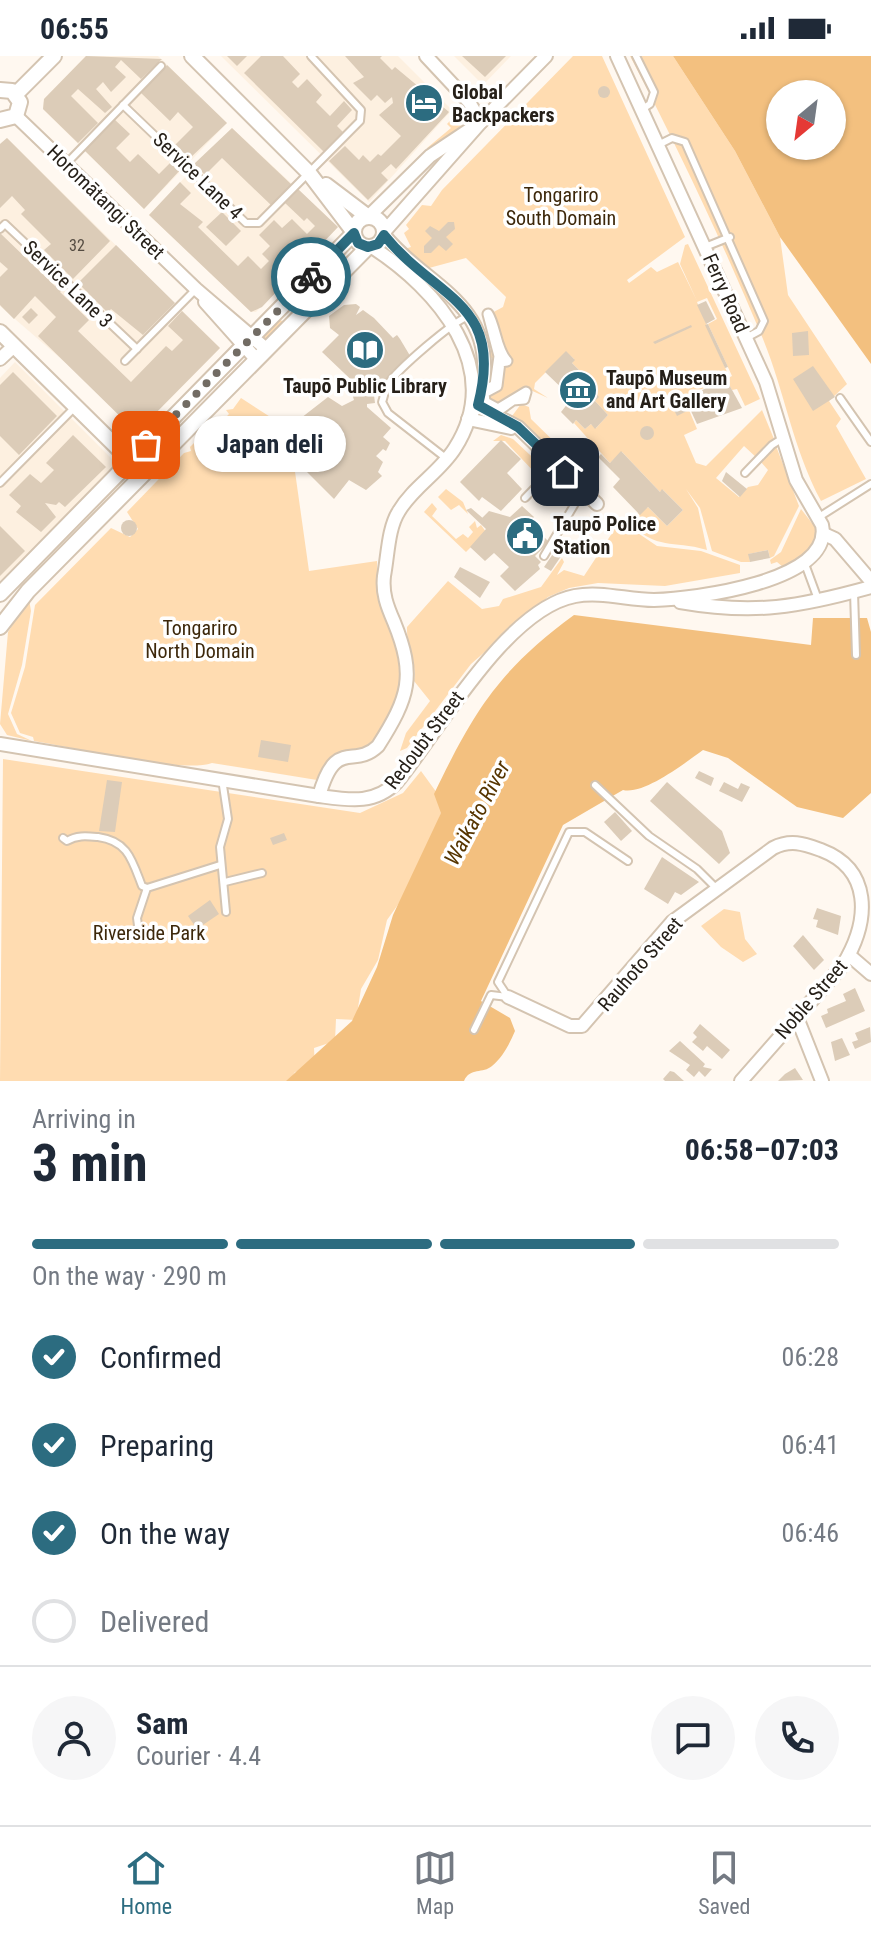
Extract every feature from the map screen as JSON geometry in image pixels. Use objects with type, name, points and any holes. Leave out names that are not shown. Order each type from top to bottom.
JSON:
[{"type":"street","points":[[16,94],[54,56]]},
{"type":"street","points":[[192,56],[309,173],[354,232],[358,243],[370,247],[430,296],[454,323],[468,358],[474,404]]},
{"type":"street","points":[[426,56],[469,102],[481,122]]},
{"type":"street","points":[[0,627],[28,591],[260,353],[384,234],[481,122],[546,56]]},
{"type":"street","name":"Ferry Road","points":[[617,56],[766,382],[796,480],[819,517],[824,534]]},
{"type":"street","points":[[0,90],[16,94]]},
{"type":"street","points":[[0,120],[16,116],[20,107],[16,94]]},
{"type":"street","name":"Horomātangi Street","points":[[16,116],[260,353]]},
{"type":"street","points":[[0,594],[354,232],[359,220],[368,216],[430,156],[481,122]]},
{"type":"street","points":[[309,173],[368,216],[379,220],[384,234],[470,315],[483,344],[483,380],[468,419],[447,459],[403,505],[391,535],[383,595],[407,657],[406,689],[378,746],[371,752],[346,756],[335,762],[319,796]]},
{"type":"street","points":[[488,314],[501,354],[507,361],[500,362],[497,386],[484,393],[485,402],[498,409],[526,392],[524,399],[513,400],[501,409],[493,410],[483,402],[482,392],[495,385],[499,360],[488,314]]},
{"type":"street","points":[[0,332],[143,473]]},
{"type":"street","points":[[0,359],[14,346]]},
{"type":"street","points":[[474,404],[512,423],[597,504]]},
{"type":"street","points":[[468,419],[509,427],[536,444]]},
{"type":"street","points":[[808,561],[824,534],[835,539],[871,581]]},
{"type":"street","name":"Redoubt Street","points":[[0,744],[319,796],[370,799],[391,788],[470,680],[552,605],[586,594],[665,600],[752,584],[784,575],[808,561]]},
{"type":"street","points":[[665,600],[725,610],[787,609],[871,587]]},
{"type":"street","name":"Rauhoto Street","points":[[508,997],[570,1026],[582,1026],[589,1022],[672,922],[784,842],[841,855],[852,864]]},
{"type":"street","name":"Noble Street","points":[[741,1081],[849,955],[867,896],[865,881],[852,864]]},
{"type":"street","points":[[849,955],[871,974]]},
{"type":"street","points":[[796,1015],[822,1081]]},
{"type":"lane","name":"Service Lane 4","points":[[123,105],[246,223],[259,223],[360,121],[361,110],[311,56]]},
{"type":"lane","points":[[636,56],[654,92],[650,104],[641,110]]},
{"type":"lane","points":[[67,163],[161,66]]},
{"type":"lane","points":[[658,145],[672,138],[685,142],[730,237],[764,321],[759,331],[746,338]]},
{"type":"lane","name":"Service Lane 3","points":[[0,229],[5,224],[137,349]]},
{"type":"lane","points":[[705,247],[730,237]]},
{"type":"lane","points":[[125,361],[196,289]]},
{"type":"lane","points":[[447,459],[388,413],[382,402],[388,384],[454,323],[470,315]]},
{"type":"lane","points":[[840,398],[871,442]]},
{"type":"lane","points":[[0,483],[76,406]]},
{"type":"lane","points":[[745,473],[783,438]]},
{"type":"lane","points":[[525,498],[558,464]]},
{"type":"lane","points":[[819,517],[871,484]]},
{"type":"lane","points":[[544,556],[583,490]]},
{"type":"lane","points":[[808,561],[819,602]]},
{"type":"lane","points":[[854,592],[856,655]]},
{"type":"lane","points":[[222,779],[228,819],[220,847],[220,865],[225,882],[222,895],[226,912]]},
{"type":"lane","points":[[595,785],[649,836],[697,869],[717,889]]},
{"type":"lane","points":[[508,997],[498,982],[566,836],[574,829],[580,830],[628,861]]},
{"type":"lane","points":[[63,838],[67,841],[82,835],[119,842],[130,855],[142,886],[147,888],[220,865]]},
{"type":"lane","points":[[225,882],[262,873]]},
{"type":"lane","points":[[139,933],[137,918],[147,888]]},
{"type":"lane","points":[[474,1030],[491,995],[508,997]]},
{"type":"shaded area","points":[[86,56],[158,56],[227,123],[144,209],[43,109],[44,99]]},
{"type":"shaded area","points":[[221,56],[398,56],[452,110],[369,202]]},
{"type":"shaded area","points":[[454,56],[511,56],[483,85]]},
{"type":"shaded area","points":[[232,128],[338,227],[256,312],[251,312],[149,215]]},
{"type":"shaded area","points":[[7,138],[220,348],[141,428],[0,306],[0,144]]},
{"type":"shaded area","points":[[15,362],[117,464],[0,587],[0,378]]},
{"type":"green space","name":"Tongariro South Domain","points":[[573,56],[602,56],[685,237],[627,280],[629,283],[651,267],[657,272],[678,262],[697,301],[680,264],[685,245],[688,244],[760,399],[745,406],[737,389],[732,390],[726,379],[732,376],[708,324],[717,319],[707,298],[697,302],[727,372],[715,384],[670,401],[677,415],[689,410],[697,429],[684,435],[696,463],[706,466],[762,410],[774,439],[758,459],[744,446],[716,478],[739,497],[748,487],[758,485],[768,470],[761,462],[776,446],[799,506],[774,556],[770,558],[768,550],[749,554],[750,562],[741,562],[712,551],[700,508],[686,489],[698,508],[707,550],[657,541],[626,521],[648,507],[667,526],[683,510],[663,490],[660,492],[622,452],[610,463],[574,423],[576,420],[585,429],[591,424],[596,428],[608,415],[595,401],[598,397],[580,376],[582,373],[572,363],[574,359],[566,352],[535,383],[534,389],[548,398],[528,389],[524,399],[489,408],[488,372],[496,378],[499,362],[488,356],[487,348],[497,352],[488,315],[503,307],[506,297],[466,258],[429,268],[401,250],[411,247],[404,233],[409,229],[406,225],[422,205],[431,206],[442,190]]},
{"type":"green space","points":[[630,56],[673,56],[735,151],[780,237],[788,295],[847,384],[829,401],[841,419],[836,426],[866,479],[821,501],[803,461],[771,359],[748,303],[700,196]]},
{"type":"green space","points":[[462,108],[462,122],[454,135],[441,144],[427,148],[451,128],[447,124]]},
{"type":"green space","points":[[340,252],[348,260],[267,342],[261,339],[261,333],[276,320],[284,321],[334,270],[338,265],[330,263]]},
{"type":"green space","name":"Tongariro North Domain","points":[[241,398],[289,429],[309,571],[377,561],[378,597],[404,662],[403,681],[374,746],[334,754],[317,780],[212,763],[177,765],[126,758],[34,741],[33,737],[20,733],[11,713],[25,667],[35,605],[111,528],[130,537],[138,529],[127,512],[184,453],[191,451],[190,447],[221,416],[224,419],[229,414],[226,410],[233,409]]},
{"type":"green space","points":[[521,404],[529,407],[531,419],[570,457],[567,462],[512,416]]},
{"type":"green space","points":[[501,435],[513,439],[545,469],[535,481],[532,481],[537,475],[505,441],[493,441]]},
{"type":"green space","points":[[553,475],[565,485],[562,490],[567,487],[575,495],[573,502],[569,504],[548,482]]},
{"type":"green space","points":[[446,489],[463,502],[468,514],[459,505],[451,510],[438,497]]},
{"type":"green space","points":[[432,503],[437,509],[432,516],[456,539],[463,534],[468,538],[473,532],[469,527],[475,521],[477,528],[481,525],[486,532],[466,552],[424,512]]},
{"type":"green space","points":[[801,509],[815,527],[811,547],[802,557],[783,567],[777,562],[771,564],[770,560],[781,552]]},
{"type":"green space","points":[[620,521],[657,546],[701,551],[740,565],[740,573],[665,586],[598,583],[569,588],[548,597],[471,664],[407,748],[400,751],[406,733],[430,701],[414,681],[407,627],[448,581],[482,609],[499,606],[503,599],[541,587],[562,558],[564,562],[557,575],[564,570],[584,576]]},
{"type":"green space","points":[[29,599],[31,611],[22,665],[8,714],[17,734],[32,741],[7,735],[0,724],[8,632]]},
{"type":"green space","name":"Riverside Park","points":[[3,759],[360,813],[403,793],[421,771],[445,804],[410,888],[387,920],[378,960],[361,989],[356,1020],[336,1019],[335,1041],[314,1048],[315,1068],[295,1072],[289,1081],[0,1081]]},
{"type":"green space","points":[[724,909],[740,912],[745,939],[757,954],[743,962],[721,947],[701,926]]},
{"type":"water","points":[[673,56],[871,56],[871,364],[780,237],[735,151]]},
{"type":"water","name":"Waikato River","points":[[574,615],[811,645],[813,618],[867,618],[871,632],[871,793],[843,818],[797,807],[728,758],[703,750],[653,783],[623,790],[563,825],[481,1001],[510,1018],[515,1031],[503,1054],[492,1066],[473,1072],[464,1081],[286,1081],[352,1021],[377,967],[393,915],[441,813],[434,794],[476,716],[507,674]]},
{"type":"building","points":[[86,56],[162,59],[141,79],[121,60],[115,67],[126,77],[111,92],[103,82],[96,89],[112,107],[105,113],[78,89],[71,96],[98,123],[78,143],[43,109],[44,99]]},
{"type":"building","points":[[227,56],[247,56],[237,66]]},
{"type":"building","points":[[261,56],[283,56],[300,74],[292,82],[298,88],[307,79],[322,95],[316,102],[330,116],[344,101],[352,110],[337,126],[343,132],[324,152],[244,73]]},
{"type":"building","points":[[345,56],[382,56],[380,58],[392,70],[395,67],[449,112],[396,169],[391,164],[381,173],[388,180],[368,200],[329,161],[345,146],[359,160],[363,155],[370,162],[378,154],[381,156],[401,136],[379,115],[393,103],[392,97],[385,103],[377,95],[371,101],[353,83],[364,77]]},
{"type":"building","points":[[462,56],[506,56],[485,77]]},
{"type":"building","points":[[167,65],[227,123],[189,159],[175,145],[193,127],[178,112],[170,121],[140,92]]},
{"type":"building","points":[[604,86],[610,92],[604,98],[598,92]]},
{"type":"building","points":[[114,119],[130,134],[116,148],[130,162],[138,154],[159,174],[172,161],[181,169],[144,209],[84,150]]},
{"type":"building","points":[[232,128],[292,185],[272,206],[222,158],[205,175],[194,164]]},
{"type":"building","points":[[7,138],[110,241],[73,279],[44,250],[51,244],[21,214],[25,210],[12,196],[0,208],[0,144]]},
{"type":"building","points":[[180,182],[191,193],[180,204],[203,222],[198,227],[238,266],[248,256],[261,269],[269,261],[262,254],[270,246],[259,235],[274,220],[282,228],[292,219],[307,234],[315,226],[307,218],[304,221],[285,203],[298,189],[338,227],[262,307],[251,312],[149,215]]},
{"type":"building","points":[[222,212],[241,231],[226,246],[206,227]]},
{"type":"building","points":[[448,222],[454,222],[455,229],[446,237],[453,244],[446,251],[439,245],[431,253],[424,253],[424,246],[432,238],[425,231],[430,226],[439,231]]},
{"type":"building","points":[[0,233],[55,286],[59,281],[65,286],[60,292],[89,320],[78,331],[131,382],[166,346],[172,351],[183,340],[168,326],[182,311],[220,348],[141,428],[132,428],[38,336],[56,317],[35,296],[14,319],[0,305],[0,277],[8,269],[0,262]]},
{"type":"building","points":[[116,245],[175,303],[143,335],[111,309],[108,313],[78,283]]},
{"type":"building","points":[[706,301],[715,319],[706,324],[697,305]]},
{"type":"building","name":"Taupō Public Library","points":[[356,304],[360,307],[356,315],[363,310],[374,318],[393,338],[397,335],[409,354],[409,358],[372,393],[365,393],[322,352],[339,335],[330,328],[329,316],[344,305]]},
{"type":"building","points":[[31,308],[38,315],[29,324],[22,317]]},
{"type":"building","points":[[708,324],[728,367],[725,368],[705,325]]},
{"type":"building","points":[[691,325],[655,344],[653,342]]},
{"type":"building","points":[[808,331],[809,355],[793,356],[792,333]]},
{"type":"building","name":"Taupō Museum and Art Gallery","points":[[566,351],[583,374],[580,376],[599,397],[595,401],[608,415],[595,429],[591,424],[585,429],[576,420],[573,424],[561,412],[569,402],[565,398],[568,394],[545,372]]},
{"type":"building","points":[[813,366],[835,397],[813,411],[793,379]]},
{"type":"building","points":[[13,372],[57,416],[19,455],[0,436],[0,385]]},
{"type":"building","points":[[726,379],[742,408],[697,424],[685,398]]},
{"type":"building","points":[[355,386],[364,395],[374,395],[375,403],[367,404],[367,407],[391,428],[383,437],[390,443],[386,451],[383,449],[376,456],[383,462],[378,472],[382,476],[366,490],[349,480],[334,499],[306,471],[320,457],[311,449],[303,457],[298,452],[307,442],[301,418],[328,397],[342,406],[354,400],[351,390]]},
{"type":"building","points":[[684,398],[689,410],[677,416],[671,404]]},
{"type":"building","points":[[647,426],[654,433],[647,440],[640,433]]},
{"type":"building","points":[[73,435],[106,467],[65,507],[59,502],[56,505],[45,503],[56,517],[41,532],[16,512],[21,506],[9,495],[30,474],[41,483],[54,470],[46,463]]},
{"type":"building","points":[[501,440],[521,459],[507,473],[522,489],[501,511],[482,497],[479,501],[460,482]]},
{"type":"building","points":[[621,451],[660,492],[662,489],[683,510],[667,526],[648,507],[640,515],[613,487],[620,479],[598,457],[601,454],[610,463]]},
{"type":"building","points":[[726,472],[747,489],[740,497],[722,481]]},
{"type":"building","points":[[522,506],[534,517],[529,522],[549,542],[535,556],[541,562],[538,565],[540,569],[515,591],[500,576],[509,567],[494,553],[485,561],[470,547],[486,529],[466,510],[471,508],[482,518],[489,511],[510,517]]},
{"type":"building","points":[[129,520],[135,522],[135,534],[129,536],[123,534],[121,528],[123,522]]},
{"type":"building","points":[[0,526],[25,551],[0,576]]},
{"type":"building","points":[[561,542],[568,546],[551,571],[544,567]]},
{"type":"building","points":[[768,550],[770,558],[750,562],[748,554]]},
{"type":"building","points":[[460,567],[490,582],[480,598],[454,577]]},
{"type":"building","points":[[261,740],[291,745],[288,762],[258,757]]},
{"type":"building","points":[[699,771],[714,778],[711,786],[695,778]]},
{"type":"building","points":[[107,780],[122,782],[115,832],[99,831]]},
{"type":"building","points":[[667,782],[722,831],[730,853],[719,864],[650,801]]},
{"type":"building","points":[[724,782],[738,789],[741,783],[750,787],[742,802],[719,791]]},
{"type":"building","points":[[615,812],[632,831],[621,841],[604,822]]},
{"type":"building","points":[[284,833],[287,840],[273,845],[270,838]]},
{"type":"building","points":[[662,857],[699,882],[681,895],[675,892],[668,904],[644,889]]},
{"type":"building","points":[[210,900],[219,914],[197,929],[188,916]]},
{"type":"building","points":[[817,908],[841,916],[838,935],[816,927],[818,920],[813,919]]},
{"type":"building","points":[[803,935],[824,960],[814,970],[793,946]]},
{"type":"building","points":[[855,988],[865,1011],[826,1028],[821,1016],[828,1013],[827,1009],[846,1001],[843,994]]},
{"type":"building","points":[[700,1024],[730,1050],[722,1059],[707,1046],[703,1051],[692,1042],[697,1037],[693,1033]]},
{"type":"building","points":[[870,1027],[871,1042],[855,1049],[852,1042],[858,1040],[855,1033]]},
{"type":"building","points":[[842,1038],[850,1055],[835,1061],[831,1042]]},
{"type":"building","points":[[680,1041],[705,1064],[703,1067],[712,1069],[705,1077],[699,1071],[694,1077],[686,1070],[690,1065],[669,1051]]},
{"type":"building","points":[[795,1068],[803,1080],[778,1081],[785,1074]]},
{"type":"building","points":[[670,1071],[684,1081],[665,1081],[663,1079]]},
{"type":"way so far","points":[[146,445],[311,277]]},
{"type":"place","name":"Global Backpackers","points":[[424,103]]},
{"type":"place","name":"Taupō Public Library","points":[[365,350]]},
{"type":"place","name":"Taupō Museum and Art Gallery","points":[[578,390]]},
{"type":"place","name":"Japan deli","points":[[146,445]]},
{"type":"place","name":"Taupō Police Station","points":[[525,536]]},
{"type":"route","points":[[311,277],[354,233],[358,243],[368,247],[378,244],[384,235],[403,256],[446,290],[477,325],[483,344],[484,369],[478,405],[518,427],[565,472]]}]
